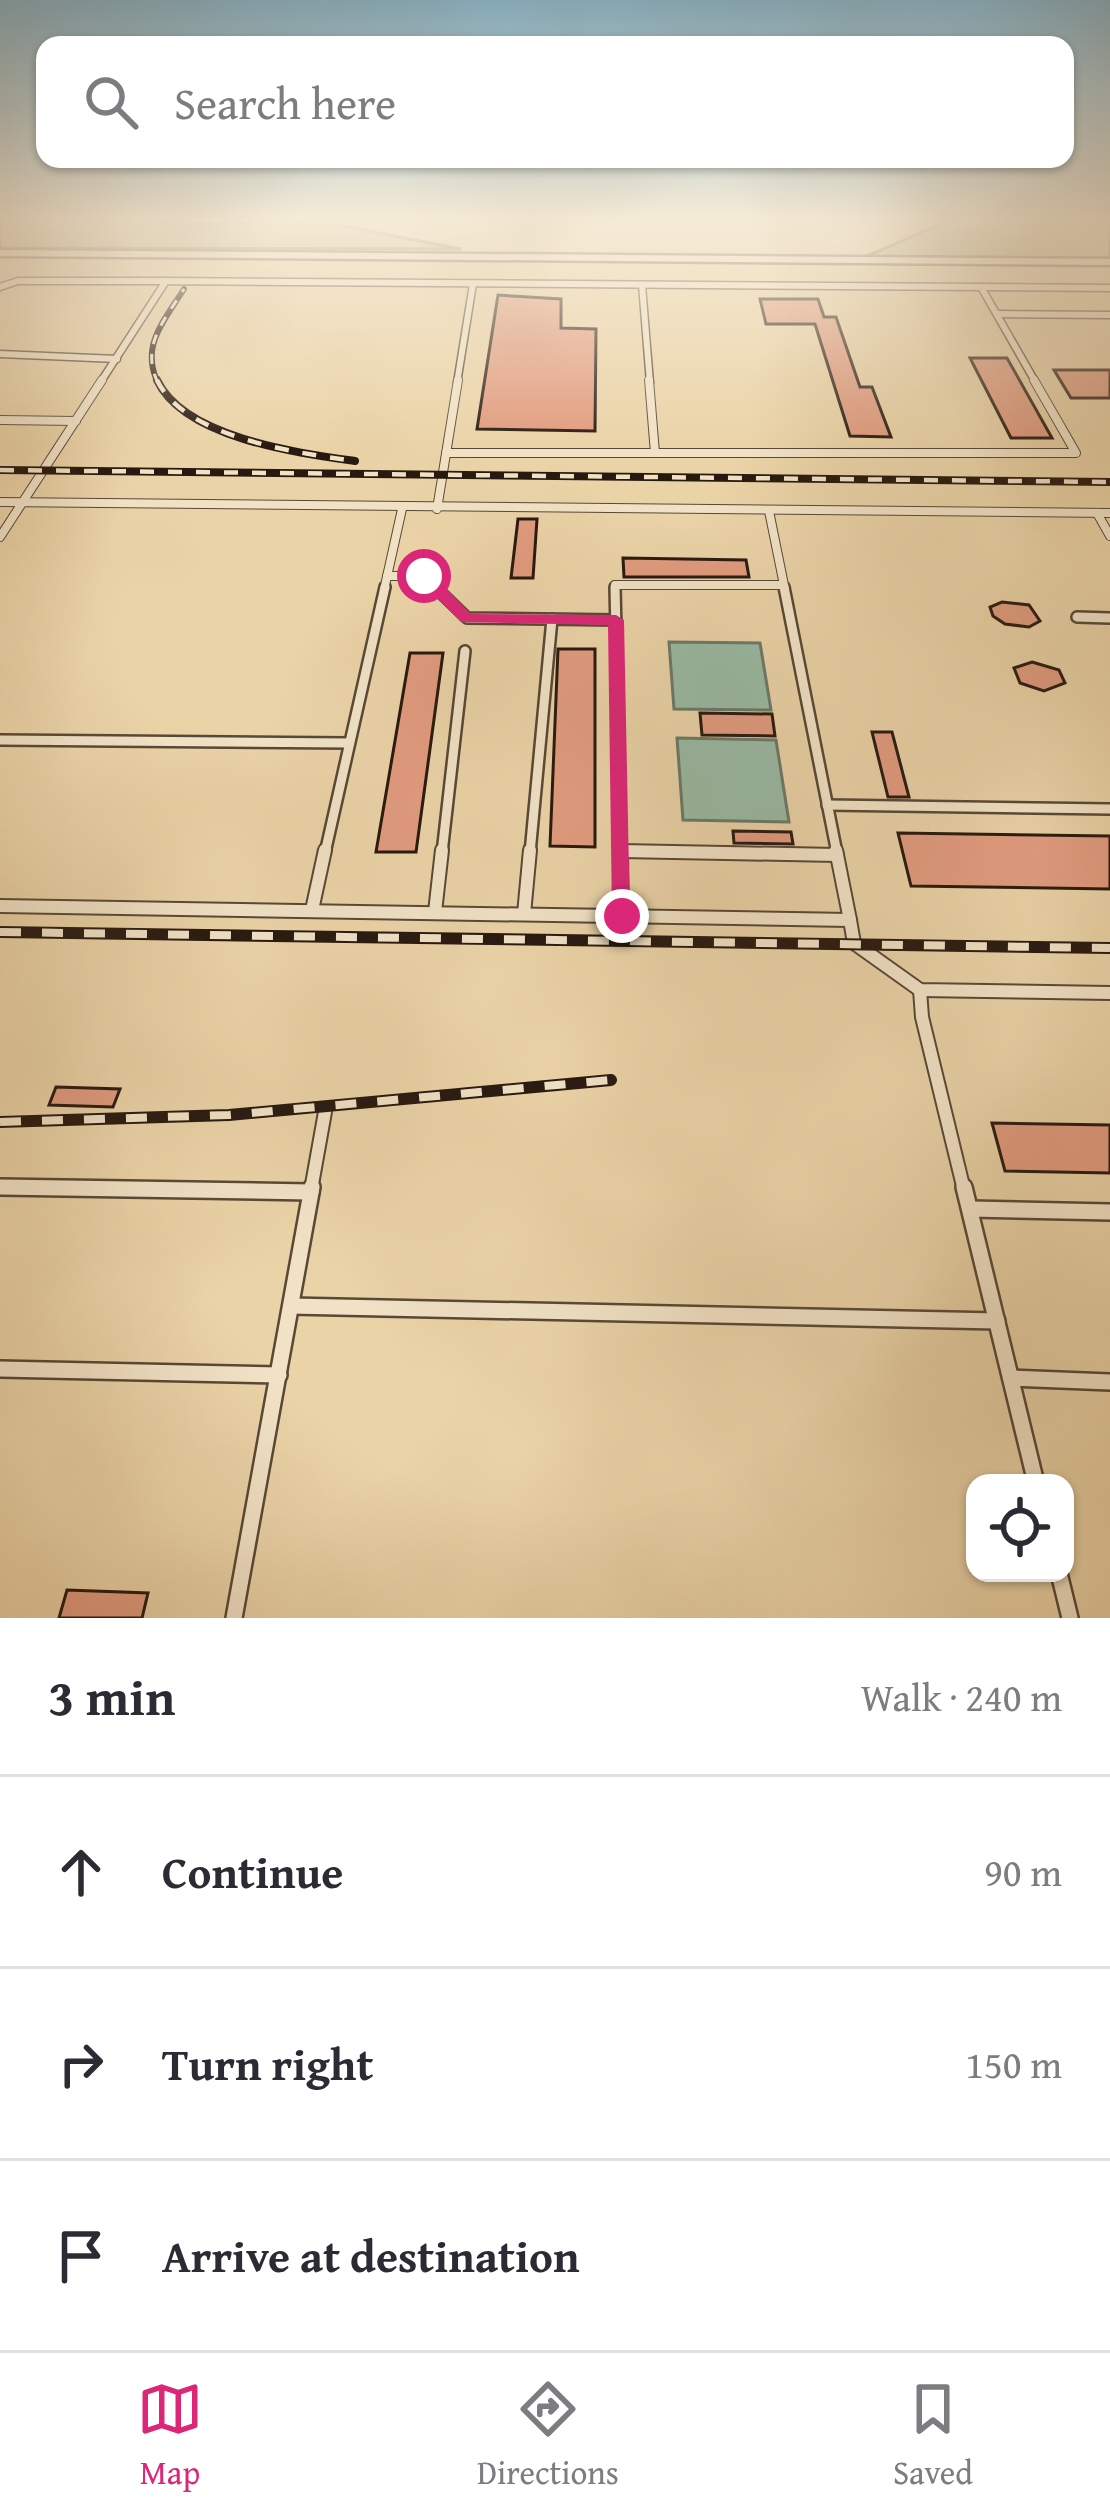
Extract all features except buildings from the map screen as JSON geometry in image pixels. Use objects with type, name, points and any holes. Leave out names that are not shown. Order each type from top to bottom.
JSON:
[{"type":"lane","points":[[0,537],[156,296]]},
{"type":"lane","points":[[437,509],[470,296]]},
{"type":"lane","points":[[642,296],[655,453]]},
{"type":"lane","points":[[446,453],[1076,453],[986,296]]},
{"type":"lane","points":[[998,314],[1110,315]]},
{"type":"lane","points":[[0,354],[117,359]]},
{"type":"lane","points":[[0,420],[76,421]]},
{"type":"lane","points":[[0,502],[1110,513]]},
{"type":"lane","points":[[312,910],[402,509]]},
{"type":"lane","points":[[769,511],[854,943],[920,990],[1110,993]]},
{"type":"lane","points":[[1097,513],[1110,536]]},
{"type":"lane","points":[[387,576],[424,576],[466,619],[616,620]]},
{"type":"lane","points":[[622,916],[615,585],[783,585]]},
{"type":"lane","points":[[1077,617],[1110,618]]},
{"type":"lane","points":[[524,914],[552,619]]},
{"type":"lane","points":[[435,912],[465,651]]},
{"type":"lane","points":[[0,740],[350,743]]},
{"type":"lane","points":[[827,805],[1110,809]]},
{"type":"lane","points":[[621,851],[837,855]]},
{"type":"lane","points":[[0,906],[850,920]]},
{"type":"lane","points":[[920,990],[922,1017],[1034,1474]]},
{"type":"lane","points":[[234,1618],[325,1112]]},
{"type":"lane","points":[[0,1186],[311,1192]]},
{"type":"lane","points":[[971,1209],[1110,1212]]},
{"type":"lane","points":[[291,1306],[997,1321]]},
{"type":"lane","points":[[0,1369],[279,1375]]},
{"type":"lane","points":[[1011,1378],[1110,1382]]},
{"type":"lane","points":[[1060,1582],[1070,1618]]},
{"type":"shaded area","points":[[669,642],[760,643],[771,710],[674,709]]},
{"type":"shaded area","points":[[677,738],[776,740],[789,822],[683,820]]},
{"type":"railway","points":[[158,383],[153,345],[180,296]]},
{"type":"railway","points":[[157,380],[171,400],[216,429],[274,447],[355,461]]},
{"type":"railway","points":[[0,470],[1110,482]]},
{"type":"railway","points":[[0,932],[1110,948]]},
{"type":"railway","points":[[0,1122],[229,1115],[611,1080]]},
{"type":"route","points":[[424,576],[466,619],[616,620],[622,916]]}]
